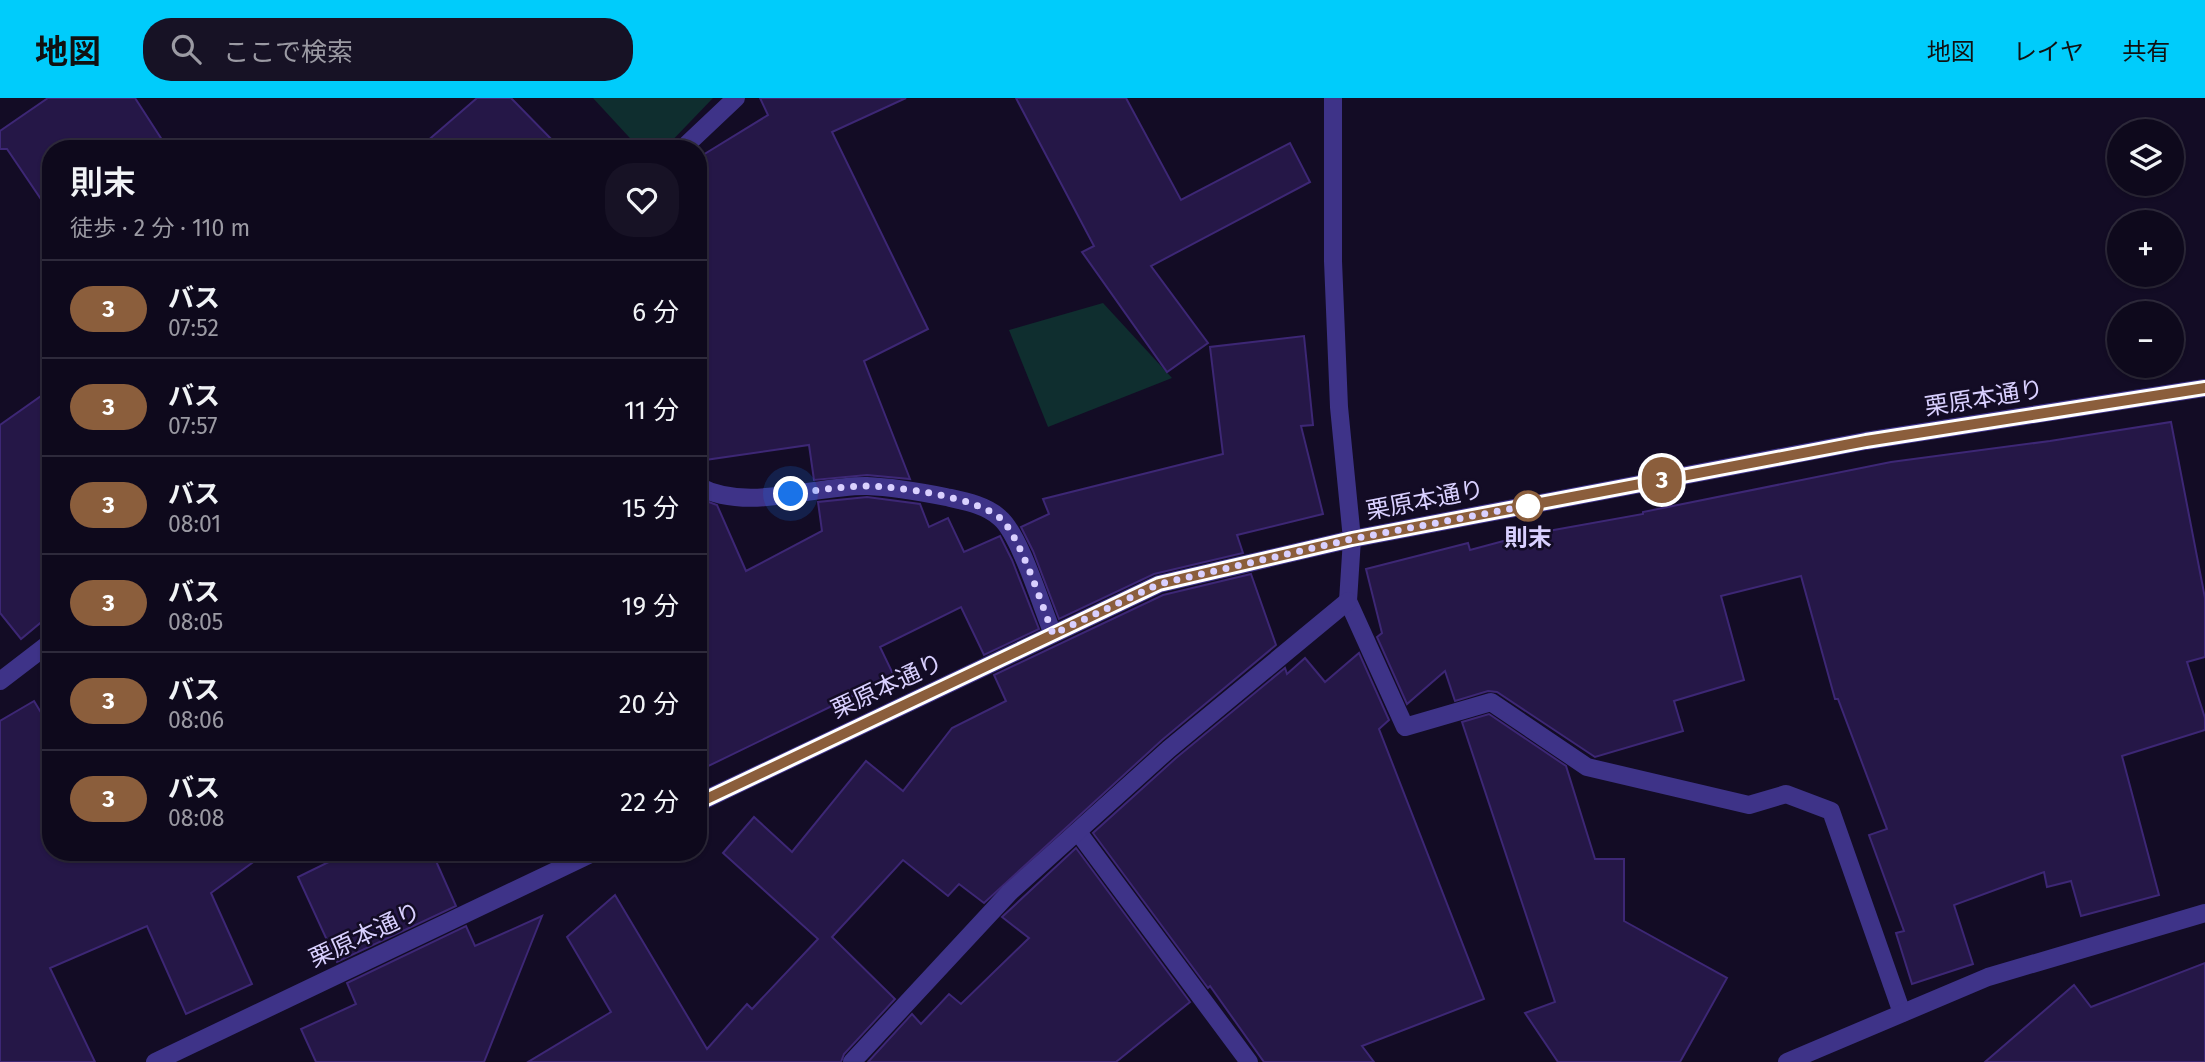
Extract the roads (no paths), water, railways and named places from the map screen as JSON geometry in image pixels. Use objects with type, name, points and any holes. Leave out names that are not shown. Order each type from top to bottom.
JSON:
[{"type":"street","points":[[692,140],[736,98]]},
{"type":"street","points":[[1333,98],[1333,261],[1339,407],[1352,539],[1348,601],[1405,727],[1491,702],[1587,767],[1749,805],[1786,794],[1831,811],[1902,1013]]},
{"type":"street","name":"栗原本通り","points":[[707,799],[1159,584],[1352,539],[1866,441],[2205,388]]},
{"type":"street","points":[[707,489],[725,495],[766,497],[866,486],[926,493],[973,503],[1000,518],[1012,533],[1053,634]]},
{"type":"street","points":[[852,1062],[1009,893],[1169,749],[1348,601]]},
{"type":"street","points":[[0,681],[42,649]]},
{"type":"street","points":[[1078,832],[1249,1062]]},
{"type":"street","name":"栗原本通り","points":[[155,1062],[576,861]]},
{"type":"street","points":[[1787,1062],[1988,977],[2205,913]]},
{"type":"place","name":"則末","points":[[1528,506]]}]
